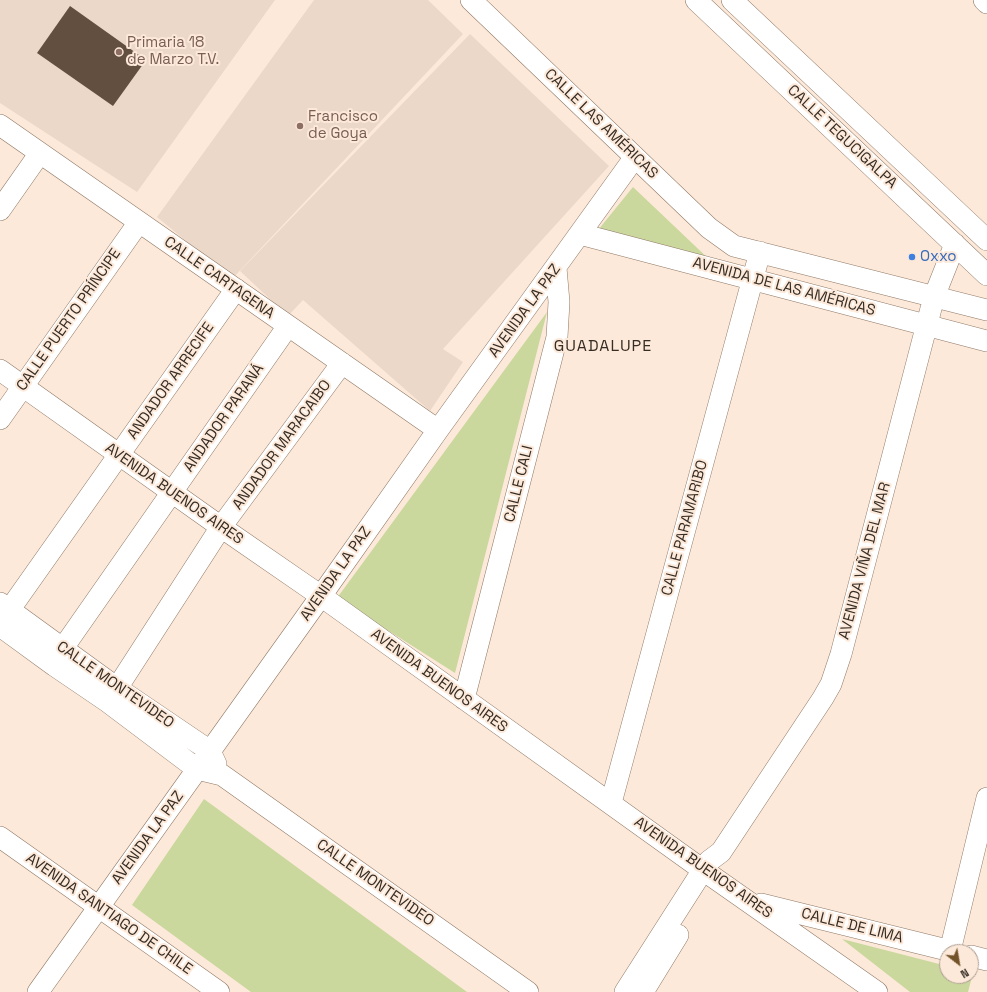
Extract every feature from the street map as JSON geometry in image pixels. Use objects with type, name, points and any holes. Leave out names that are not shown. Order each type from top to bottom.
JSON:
[{"type":"street","name":"CALLE TEGUCIGALPA","points":[[696,0],[987,275]]},
{"type":"street","name":"CALLE TEGUCIGALPA","points":[[732,0],[987,240]]},
{"type":"street","points":[[984,0],[987,3]]},
{"type":"street","name":"CALLE LAS AMÉRICAS","points":[[474,1],[710,228],[734,246]]},
{"type":"street","name":"CALLE CARTAGENA","points":[[0,125],[438,430]]},
{"type":"street","points":[[0,210],[40,153]]},
{"type":"street","name":"AVENIDA LA PAZ","points":[[38,992],[438,430],[635,157]]},
{"type":"street","name":"CALLE PUERTO PRÍNCIPE","points":[[0,419],[139,222]]},
{"type":"street","name":"AVENIDA DE LAS AMÉRICAS","points":[[580,234],[987,341]]},
{"type":"street","name":"AVENIDA VIÑA DEL MAR","points":[[624,992],[708,874],[720,867],[722,859],[721,852],[823,698],[836,671],[934,297],[955,244]]},
{"type":"street","name":"AVENIDA DE LAS AMÉRICAS","points":[[734,246],[987,310]]},
{"type":"street","name":"CALLE PARAMARIBO","points":[[611,803],[760,252]]},
{"type":"street","name":"CALLE CALI","points":[[464,699],[557,337],[559,302],[556,268]]},
{"type":"street","name":"ANDADOR ARRECIFE","points":[[3,613],[119,454],[236,289]]},
{"type":"street","name":"ANDADOR PARANÁ","points":[[63,648],[288,326]]},
{"type":"street","name":"ANDADOR MARACAIBO","points":[[117,688],[222,527],[342,363]]},
{"type":"street","name":"AVENIDA BUENOS AIRES","points":[[0,370],[321,596],[708,874],[749,901],[877,992]]},
{"type":"street","name":"CALLE MONTEVIDEO","points":[[3,613],[63,648],[117,688],[210,751],[222,775]]},
{"type":"street","name":"CALLE MONTEVIDEO","points":[[3,613],[55,666],[108,702],[197,769],[222,775],[528,992]]},
{"type":"street","points":[[954,944],[987,798]]},
{"type":"street","name":"AVENIDA SANTIAGO DE CHILE","points":[[0,837],[99,907],[210,990]]},
{"type":"street","name":"AVENIDA VIÑA DEL MAR","points":[[643,992],[708,874]]},
{"type":"street","name":"CALLE DE LIMA","points":[[749,901],[939,948]]},
{"type":"shaded area","name":"Primaria 18 de Marzo T.V.","points":[[0,0],[275,0],[137,192],[0,103]]},
{"type":"shaded area","name":"Francisco de Goya","points":[[314,0],[428,0],[463,34],[232,279],[157,217]]},
{"type":"shaded area","points":[[470,34],[609,166],[443,349],[463,362],[430,411],[303,300],[288,316],[240,271]]},
{"type":"green space","points":[[633,187],[713,263],[594,235]]},
{"type":"green space","points":[[547,312],[455,673],[337,598]]},
{"type":"green space","points":[[204,799],[467,992],[251,992],[132,905]]},
{"type":"green space","points":[[842,939],[939,964],[939,984],[970,984],[968,992],[910,992]]},
{"type":"building","points":[[70,6],[146,60],[113,106],[37,53]]},
{"type":"place","name":"Primaria 18 de Marzo T.V.","points":[[119,52]]},
{"type":"place","name":"Francisco de Goya","points":[[300,126]]},
{"type":"place","name":"Oxxo","points":[[912,257]]},
{"type":"district","name":"GUADALUPE","points":[[603,347]]}]
